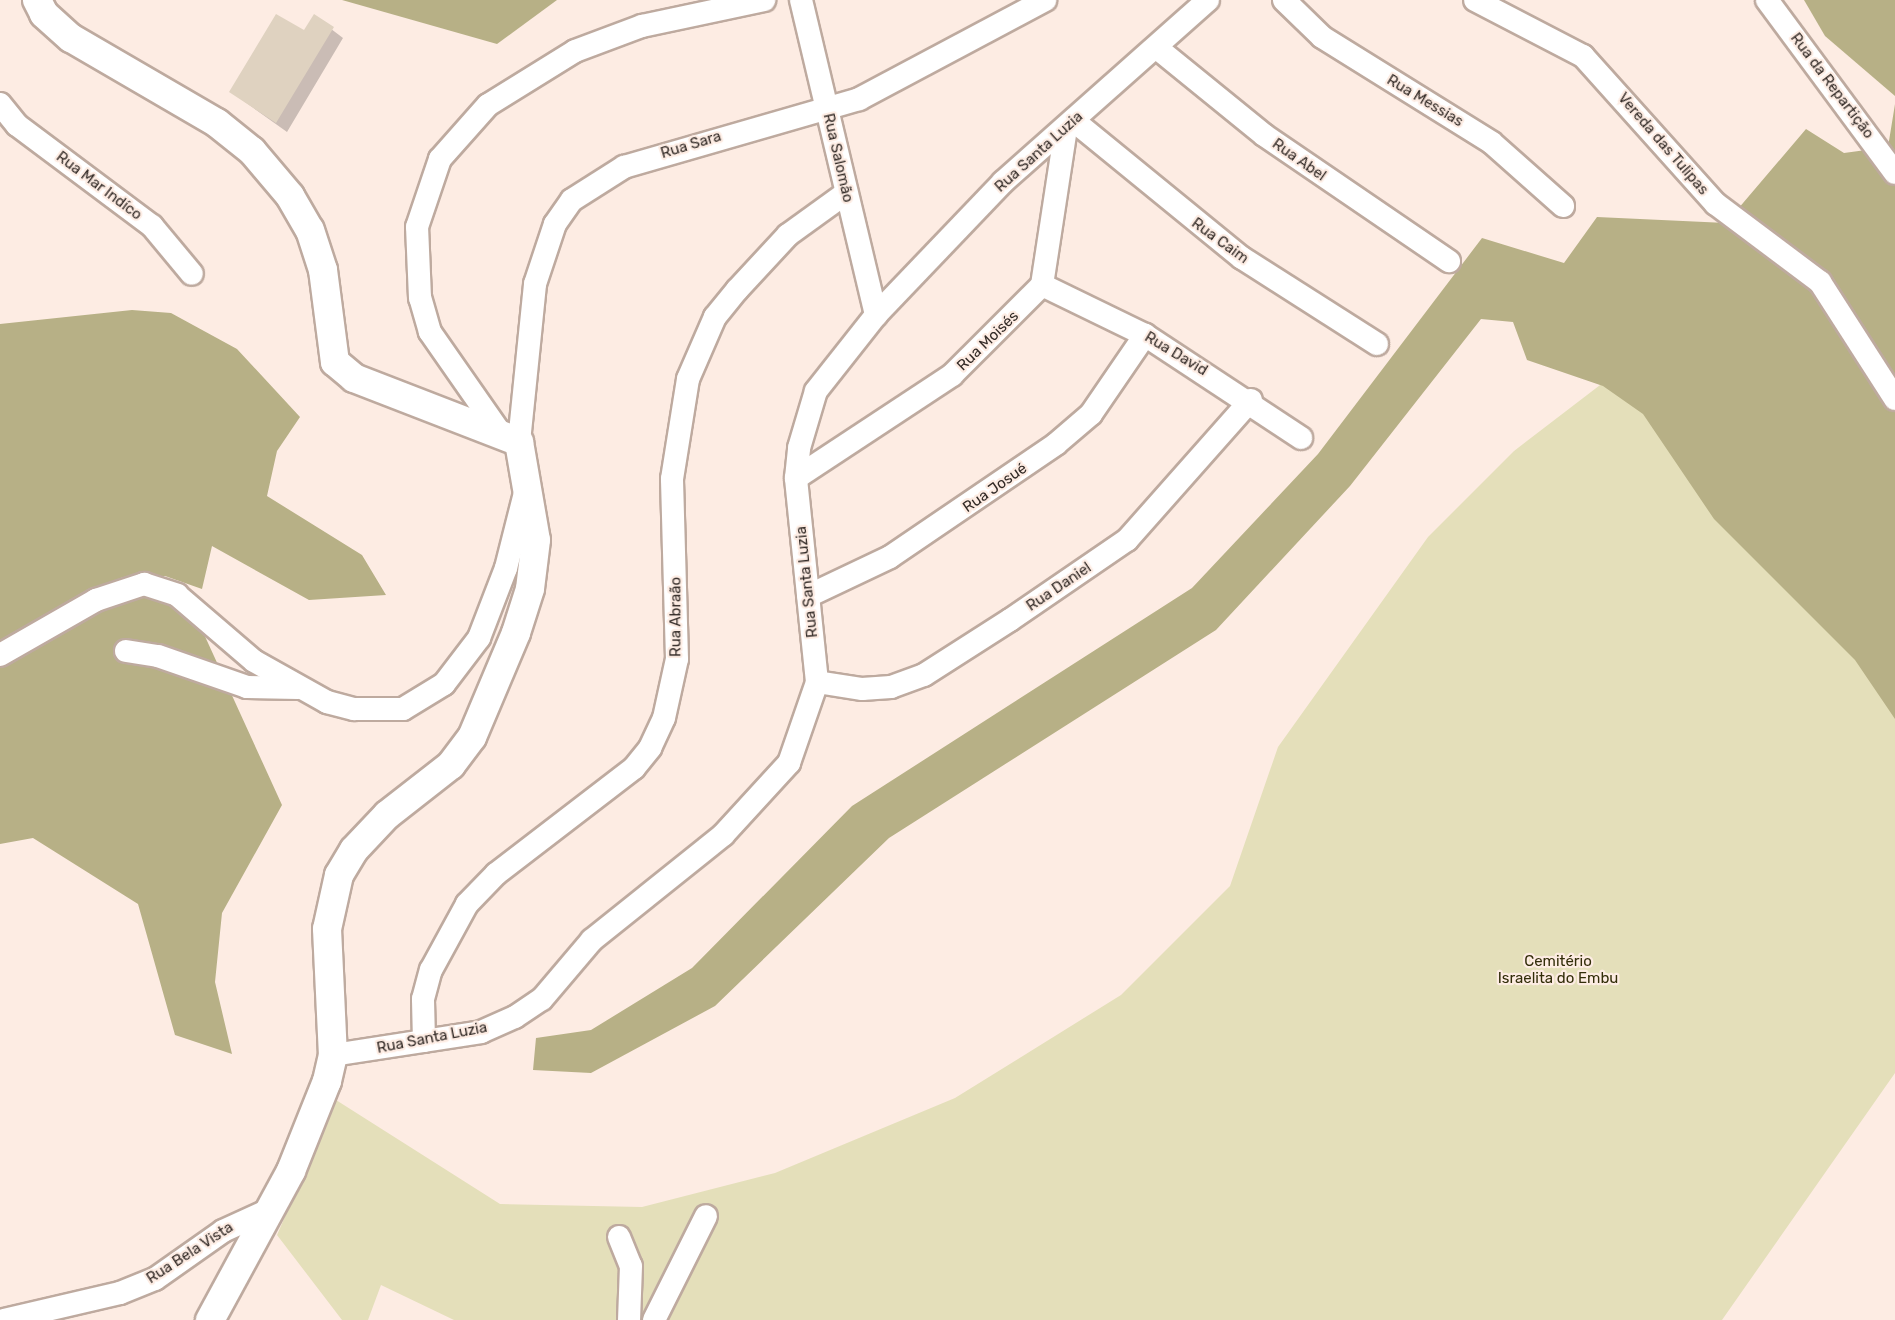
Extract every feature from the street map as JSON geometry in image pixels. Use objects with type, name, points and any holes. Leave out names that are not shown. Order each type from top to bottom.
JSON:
[{"type":"main road","points":[[37,0],[44,14],[70,38],[217,123],[290,196],[310,230],[323,270],[331,349],[342,370],[509,436],[528,482],[536,540],[530,589],[472,737],[451,765],[387,815],[354,850],[339,875],[327,929],[333,1054],[309,1131],[271,1209],[210,1320]]},
{"type":"street","points":[[509,436],[430,332],[420,298],[417,227],[440,159],[488,105],[575,51],[642,26],[764,0]]},
{"type":"street","name":"Rua Salomão","points":[[801,0],[876,315]]},
{"type":"street","name":"Rua Sara","points":[[509,436],[535,284],[555,225],[572,201],[624,166],[729,133],[828,112],[964,48],[1045,0]]},
{"type":"street","name":"Rua Santa Luzia","points":[[333,1054],[481,1032],[542,999],[592,940],[723,835],[789,763],[817,682],[796,478],[799,448],[816,391],[876,315],[1003,182],[1157,48],[1208,0]]},
{"type":"street","name":"Rua Messias","points":[[1284,0],[1330,43],[1492,143],[1563,206]]},
{"type":"street","name":"Vereda das Tulipas","points":[[1475,0],[1583,56],[1716,204],[1820,282],[1895,399]]},
{"type":"street","name":"Rua da Repartição","points":[[1767,0],[1895,173]]},
{"type":"street","name":"Rua Abel","points":[[1157,48],[1264,135],[1449,261]]},
{"type":"street","name":"Rua Mar Indíco","points":[[0,104],[17,125],[152,226],[192,274]]},
{"type":"street","points":[[1042,285],[1070,125]]},
{"type":"street","name":"Rua Caim","points":[[1070,125],[1232,251],[1377,344]]},
{"type":"street","name":"Rua Abraão","points":[[424,1041],[423,999],[431,970],[467,904],[496,874],[627,774],[650,748],[664,718],[677,658],[672,479],[688,379],[716,317],[737,290],[788,235],[846,193]]},
{"type":"street","name":"Rua David","points":[[1042,285],[1145,335],[1251,400],[1301,438]]},
{"type":"street","name":"Rua Moisés","points":[[796,478],[952,375],[1042,285]]},
{"type":"street","name":"Rua Josué","points":[[808,596],[891,557],[1056,444],[1090,414],[1145,335]]},
{"type":"street","name":"Rua Daniel","points":[[817,682],[862,689],[891,687],[924,675],[1000,627],[1126,540],[1251,400]]},
{"type":"street","points":[[0,655],[96,600],[144,584],[177,595],[254,662],[327,702],[376,711],[403,709],[444,684],[479,638],[494,605],[528,482]]},
{"type":"street","points":[[126,651],[158,656],[247,687],[298,688]]},
{"type":"street","name":"Rua Bela Vista","points":[[4,1320],[120,1293],[155,1279],[223,1231],[271,1209]]},
{"type":"street","points":[[654,1320],[706,1216]]},
{"type":"street","points":[[619,1237],[634,1289],[628,1320]]},
{"type":"green space","name":"Cemitério Israelita do Embu","points":[[1621,369],[1895,669],[1895,1073],[1722,1320],[454,1320],[381,1285],[368,1320],[342,1320],[277,1235],[336,1100],[500,1204],[642,1207],[775,1173],[955,1098],[1121,995],[1230,886],[1278,747],[1428,537],[1514,451]]},
{"type":"shaded area","points":[[342,0],[557,0],[497,44]]},
{"type":"shaded area","points":[[1804,0],[1895,0],[1895,96],[1825,36]]},
{"type":"shaded area","points":[[1895,104],[1895,719],[1855,660],[1714,519],[1643,414],[1603,386],[1527,360],[1513,322],[1481,319],[1350,486],[1216,630],[889,838],[715,1006],[591,1073],[533,1070],[536,1038],[591,1030],[692,968],[852,806],[1192,588],[1318,454],[1482,238],[1564,263],[1597,217],[1726,223],[1806,129],[1844,153],[1888,147]]},
{"type":"shaded area","points":[[132,310],[171,313],[237,349],[300,417],[277,451],[267,496],[362,555],[386,595],[309,600],[212,546],[202,589],[165,576],[123,577],[0,644],[0,324]]},
{"type":"shaded area","points":[[145,595],[162,598],[203,632],[282,805],[222,913],[215,982],[232,1054],[175,1035],[138,904],[33,838],[0,844],[0,667],[101,610]]},
{"type":"building","points":[[276,14],[304,30],[314,14],[334,27],[276,123],[229,92]]}]
